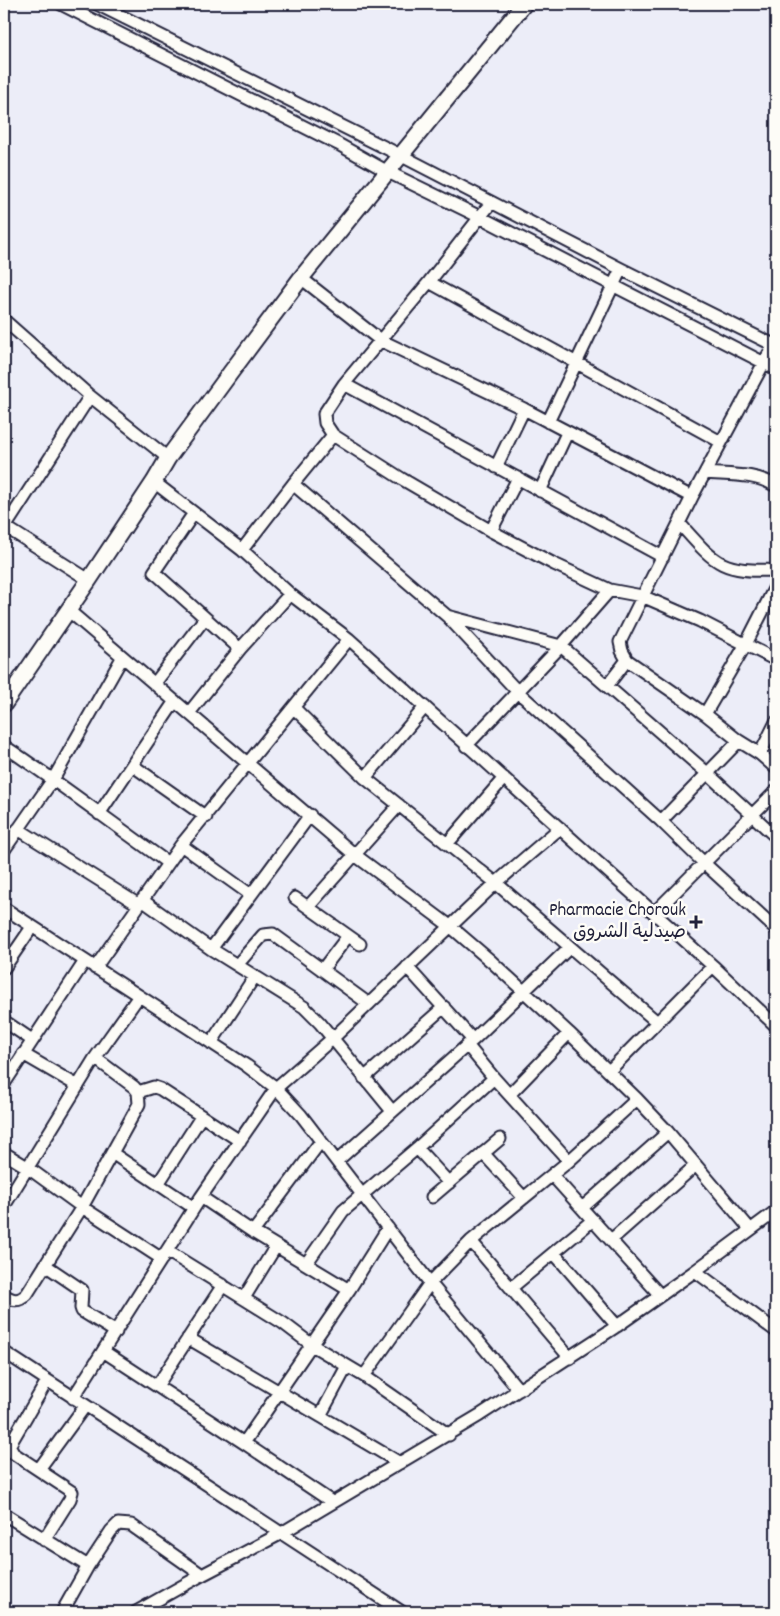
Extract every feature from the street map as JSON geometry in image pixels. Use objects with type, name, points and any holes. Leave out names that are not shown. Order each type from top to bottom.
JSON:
[{"type":"main road","points":[[4,704],[89,580],[168,458],[301,278],[524,4]]},
{"type":"street","points":[[61,4],[338,144],[388,172],[480,216],[776,369]]},
{"type":"street","points":[[96,4],[402,156],[621,270],[775,345],[692,497],[621,639],[622,651],[627,660],[705,714],[738,741],[760,754],[776,768]]},
{"type":"street","points":[[490,203],[344,384],[324,414],[325,423],[333,435],[402,479],[491,531],[554,564],[610,590],[642,596],[700,621],[776,660]]},
{"type":"street","points":[[548,422],[621,270]]},
{"type":"street","points":[[301,278],[380,340],[524,408],[692,497]]},
{"type":"street","points":[[428,282],[721,442]]},
{"type":"street","points":[[4,320],[90,396],[168,458]]},
{"type":"street","points":[[344,384],[663,557]]},
{"type":"street","points":[[89,580],[4,528],[90,396]]},
{"type":"street","points":[[496,467],[524,408]]},
{"type":"street","points":[[540,491],[568,433]]},
{"type":"street","points":[[242,550],[333,435]]},
{"type":"street","points":[[705,473],[754,477],[769,481],[776,486]]},
{"type":"street","points":[[491,531],[518,478]]},
{"type":"street","points":[[154,482],[242,550],[290,594],[349,639],[713,966],[776,1026]]},
{"type":"street","points":[[293,484],[448,616],[518,692],[776,928]]},
{"type":"street","points":[[194,513],[154,572],[240,649]]},
{"type":"street","points":[[680,524],[702,549],[718,563],[734,569],[753,571],[776,570]]},
{"type":"street","points":[[705,714],[746,644],[776,585]]},
{"type":"street","points":[[466,746],[561,646],[610,590]]},
{"type":"street","points":[[189,713],[240,649],[290,594]]},
{"type":"street","points":[[68,610],[355,855],[450,926],[523,991],[637,1099],[668,1132],[750,1229]]},
{"type":"street","points":[[448,616],[561,646],[707,773],[776,837]]},
{"type":"street","points":[[154,683],[205,618]]},
{"type":"street","points":[[95,968],[181,845],[206,817],[349,639]]},
{"type":"street","points":[[4,850],[54,778],[122,658]]},
{"type":"street","points":[[607,686],[627,660]]},
{"type":"street","points":[[99,814],[175,701]]},
{"type":"street","points":[[365,778],[425,707]]},
{"type":"street","points":[[294,708],[365,778],[496,883],[657,1022]]},
{"type":"street","points":[[760,754],[776,722]]},
{"type":"street","points":[[661,821],[738,741]]},
{"type":"street","points":[[4,746],[54,778],[99,814],[168,863]]},
{"type":"street","points":[[132,765],[206,817]]},
{"type":"street","points":[[447,844],[504,778]]},
{"type":"street","points":[[654,913],[776,791]]},
{"type":"street","points":[[308,907],[399,805]]},
{"type":"street","points":[[211,949],[310,815]]},
{"type":"street","points":[[73,1398],[194,1208],[276,1088],[332,1039],[496,883],[560,828]]},
{"type":"street","points":[[18,829],[140,903],[304,1007],[392,1111]]},
{"type":"street","points":[[181,845],[251,895]]},
{"type":"street","points":[[295,898],[360,944]]},
{"type":"street","points":[[4,908],[247,1066],[276,1088],[301,1115],[430,1282],[519,1390]]},
{"type":"street","points":[[4,968],[32,927]]},
{"type":"street","points":[[237,965],[264,935],[275,934],[369,1004]]},
{"type":"street","points":[[322,970],[348,936]]},
{"type":"street","points":[[337,1161],[470,1042],[570,947]]},
{"type":"street","points":[[4,1084],[85,961]]},
{"type":"street","points":[[609,1072],[713,966]]},
{"type":"street","points":[[407,967],[444,1008],[494,1078],[569,1161]]},
{"type":"street","points":[[211,1043],[255,976]]},
{"type":"street","points":[[4,1206],[95,1058],[139,996]]},
{"type":"street","points":[[364,1078],[444,1008]]},
{"type":"street","points":[[4,1021],[32,1040]]},
{"type":"street","points":[[510,1094],[569,1033]]},
{"type":"street","points":[[23,1054],[78,1086]]},
{"type":"street","points":[[4,1295],[16,1301],[24,1298],[82,1207],[139,1104],[138,1092],[134,1087],[95,1058]]},
{"type":"street","points":[[306,1264],[343,1211],[418,1148],[494,1078]]},
{"type":"street","points":[[138,1092],[154,1087],[240,1141]]},
{"type":"street","points":[[364,1376],[430,1282],[471,1241],[569,1161],[637,1099]]},
{"type":"street","points":[[158,1184],[201,1117]]},
{"type":"street","points":[[582,1208],[668,1132]]},
{"type":"street","points":[[432,1198],[500,1139]]},
{"type":"street","points":[[253,1232],[321,1141]]},
{"type":"street","points":[[418,1148],[449,1183]]},
{"type":"street","points":[[112,1152],[194,1208]]},
{"type":"street","points":[[4,1153],[27,1167],[82,1207],[164,1255],[223,1285],[244,1298],[283,1323],[312,1345],[364,1376],[449,1435]]},
{"type":"street","points":[[483,1153],[524,1198]]},
{"type":"street","points":[[610,1240],[696,1165]]},
{"type":"street","points":[[552,1175],[660,1295]]},
{"type":"street","points":[[201,1198],[349,1290]]},
{"type":"street","points":[[136,1612],[280,1534],[449,1435],[617,1326],[695,1272],[776,1211]]},
{"type":"street","points":[[512,1288],[593,1220]]},
{"type":"street","points":[[244,1442],[312,1345],[388,1228]]},
{"type":"street","points":[[471,1241],[570,1358]]},
{"type":"street","points":[[244,1298],[276,1246]]},
{"type":"street","points":[[554,1253],[617,1326]]},
{"type":"street","points":[[45,1266],[81,1289],[83,1292],[82,1311],[116,1332]]},
{"type":"street","points":[[695,1272],[776,1331]]},
{"type":"street","points":[[157,1386],[223,1285]]},
{"type":"street","points":[[188,1338],[400,1463]]},
{"type":"street","points":[[103,1351],[244,1442],[332,1502]]},
{"type":"street","points":[[4,1352],[402,1612]]},
{"type":"street","points":[[320,1416],[347,1366]]},
{"type":"street","points":[[44,1540],[70,1499],[72,1492],[39,1468],[13,1453],[9,1446],[47,1381]]},
{"type":"street","points":[[39,1468],[85,1406]]},
{"type":"street","points":[[5,1518],[88,1566]]},
{"type":"street","points":[[62,1612],[88,1566],[111,1531],[118,1524],[131,1525],[202,1575]]},
{"type":"place","name":"Pharmacie Chorouk صيدلية الشروق","points":[[696,922]]}]
